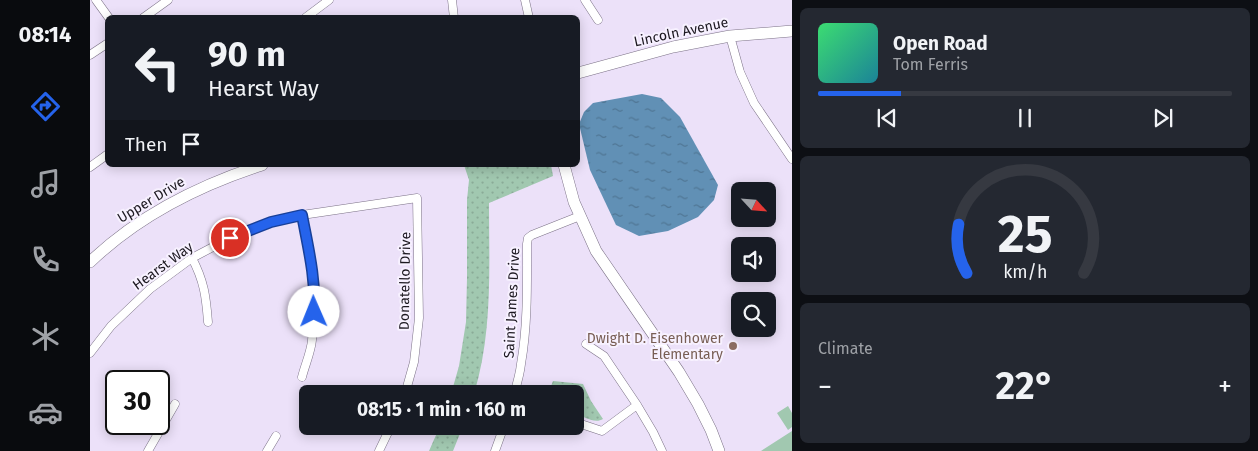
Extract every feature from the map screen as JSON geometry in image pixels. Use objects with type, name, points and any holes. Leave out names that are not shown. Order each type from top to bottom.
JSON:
[{"type":"main road","name":"Lincoln Avenue","points":[[580,72],[666,48],[730,36],[792,32]]},
{"type":"main road","name":"Upper Drive","points":[[90,262],[101,251],[140,222],[192,193],[256,167]]},
{"type":"main road","points":[[565,167],[574,202],[596,251],[670,358],[698,404],[719,451]]},
{"type":"street","points":[[96,0],[107,15]]},
{"type":"street","points":[[147,15],[168,0]]},
{"type":"street","points":[[311,15],[329,0]]},
{"type":"street","points":[[452,0],[454,15]]},
{"type":"street","points":[[525,0],[528,15]]},
{"type":"street","points":[[585,0],[598,20]]},
{"type":"street","points":[[730,36],[740,72],[754,103],[792,159]]},
{"type":"street","points":[[90,55],[105,45]]},
{"type":"street","points":[[90,167],[105,156]]},
{"type":"street","name":"Hearst Way","points":[[90,353],[111,326],[150,288],[192,258],[230,238],[271,222],[302,215],[417,198]]},
{"type":"street","name":"Donatello Drive","points":[[408,385],[414,362],[419,318],[417,198]]},
{"type":"street","points":[[302,215],[312,264],[315,298],[312,340],[302,378]]},
{"type":"street","name":"Saint James Drive","points":[[516,385],[525,330],[528,238],[580,216]]},
{"type":"street","points":[[192,258],[199,272],[206,295],[208,322]]},
{"type":"street","points":[[586,344],[604,356],[637,405],[662,451]]},
{"type":"street","points":[[148,451],[175,404]]},
{"type":"street","points":[[584,425],[602,432],[637,405]]},
{"type":"street","points":[[380,451],[387,435]]},
{"type":"street","points":[[495,451],[501,435]]},
{"type":"street","points":[[267,451],[276,436]]},
{"type":"green space","points":[[465,167],[551,167],[553,176],[489,203],[489,299],[480,371],[476,385],[454,385],[459,366],[466,322],[467,200],[469,180]]},
{"type":"green space","points":[[553,381],[583,385],[551,385]]},
{"type":"green space","points":[[584,386],[603,419],[597,421],[584,417]]},
{"type":"green space","points":[[788,406],[792,413],[792,427],[788,430],[777,413]]},
{"type":"green space","points":[[792,431],[792,451],[761,451]]},
{"type":"green space","points":[[436,435],[459,435],[453,451],[429,451]]},
{"type":"water","points":[[642,94],[661,98],[680,117],[718,185],[714,200],[698,217],[668,231],[639,236],[616,225],[590,170],[580,128],[580,122],[584,112],[593,103]]},
{"type":"place","name":"Dwight D. Eisenhower Elementary","points":[[733,346]]},
{"type":"route","points":[[230,238],[271,222],[302,215],[312,264],[315,298],[314,312]]}]
